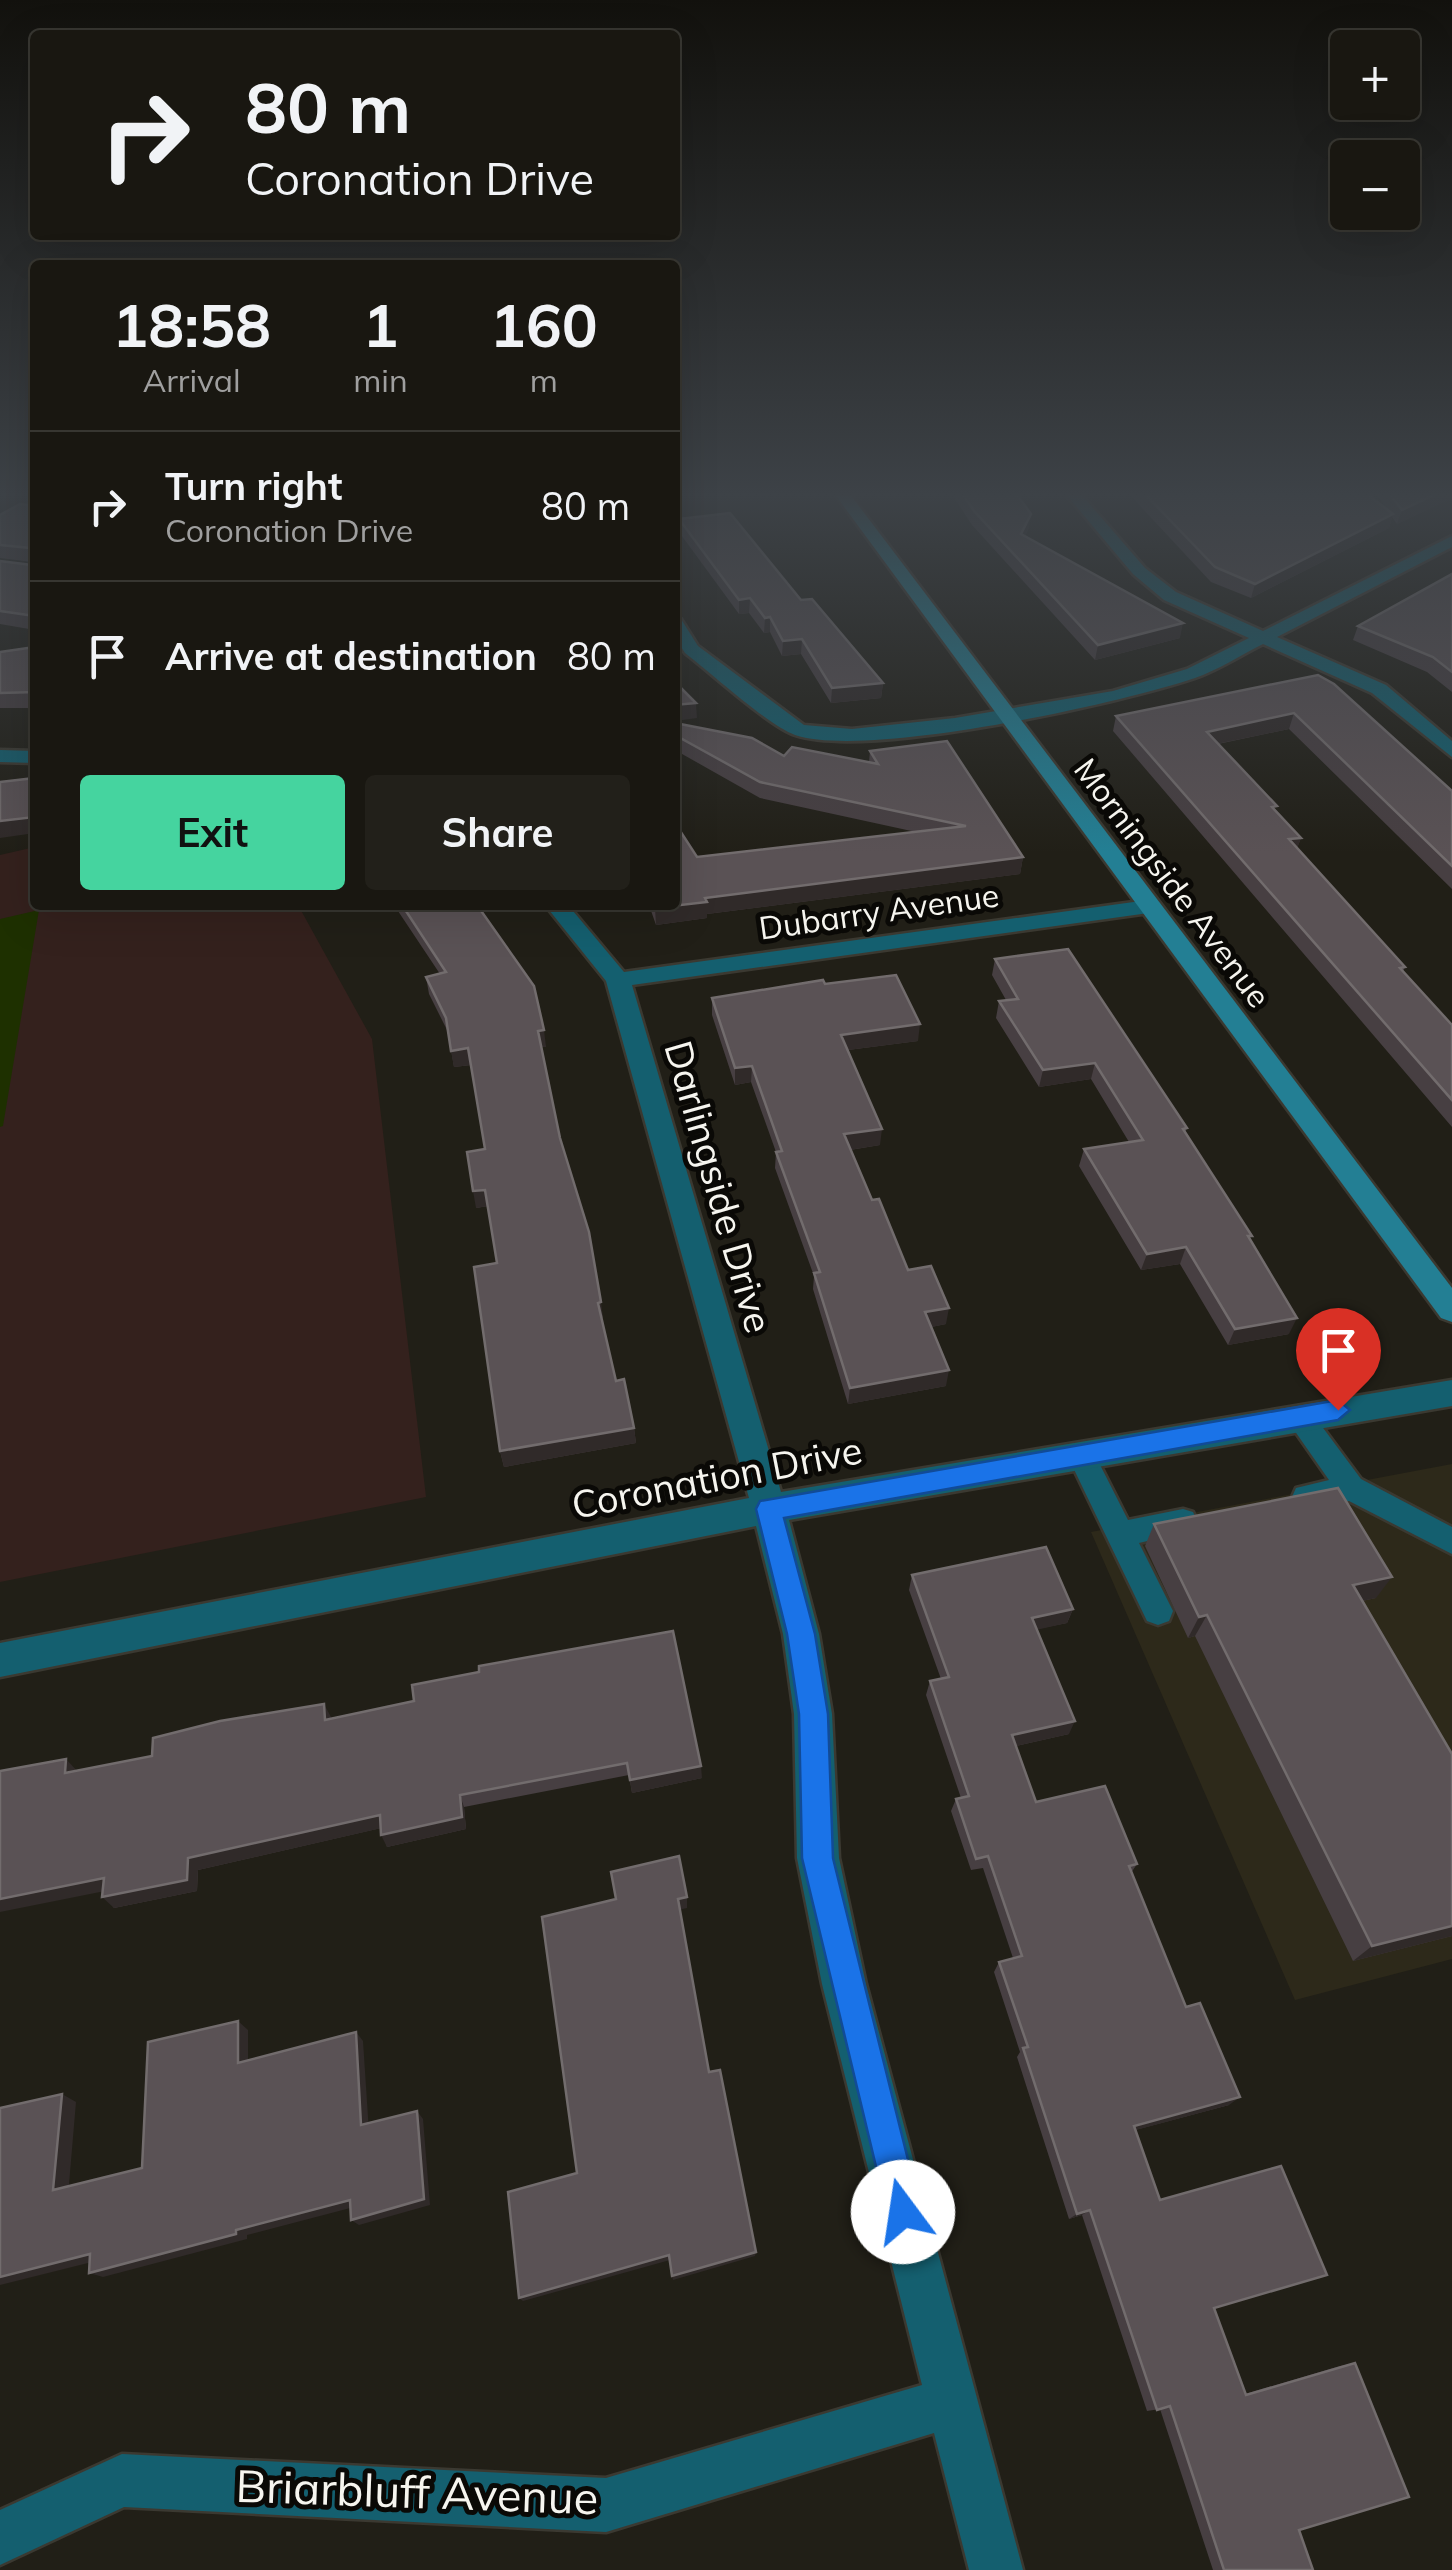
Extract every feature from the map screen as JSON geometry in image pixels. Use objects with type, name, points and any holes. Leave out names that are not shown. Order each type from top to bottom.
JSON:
[{"type":"main road","name":"Morningside Avenue","points":[[930,613],[1452,1310]]},
{"type":"street","points":[[1207,613],[1379,689],[1452,751]]},
{"type":"street","points":[[680,631],[691,649],[799,730],[852,734],[1007,715],[1115,696],[1178,678],[1315,613]]},
{"type":"street","points":[[0,756],[30,757]]},
{"type":"street","name":"Dubarry Avenue","points":[[618,980],[1148,907]]},
{"type":"street","name":"Darlingside Drive","points":[[560,910],[618,980],[769,1509],[801,1634],[813,1714],[818,1858],[844,1984],[996,2570]]},
{"type":"street","name":"Coronation Drive","points":[[0,1660],[769,1509],[1452,1393]]},
{"type":"street","name":"Briarbluff Avenue","points":[[0,2538],[122,2480],[606,2505],[952,2402]]},
{"type":"lane","points":[[1300,1417],[1351,1488],[1452,1541]]},
{"type":"lane","points":[[1082,1457],[1158,1611]]},
{"type":"lane","points":[[1274,1503],[1351,1488]]},
{"type":"lane","points":[[1120,1534],[1216,1515]]},
{"type":"shaded area","points":[[30,848],[30,910],[301,910],[372,1039],[426,1497],[0,1582],[0,855]]},
{"type":"shaded area","points":[[1452,1464],[1452,1959],[1295,2000],[1091,1532]]},
{"type":"green space","points":[[39,910],[3,1126],[0,1127],[0,919]]},
{"type":"building","points":[[761,613],[824,613],[883,683],[832,688],[802,639],[783,641],[770,617],[765,618]]},
{"type":"building","points":[[1068,613],[1165,613],[1183,623],[1098,645]]},
{"type":"building","points":[[1382,613],[1452,613],[1452,672],[1433,657],[1358,626]]},
{"type":"building","points":[[30,648],[30,692],[0,693],[0,652]]},
{"type":"building","points":[[1318,675],[1334,684],[1452,791],[1452,866],[1294,713],[1207,732],[1277,806],[1272,807],[1301,838],[1289,839],[1452,1025],[1452,1100],[1116,716]]},
{"type":"building","points":[[680,687],[696,703],[680,705]]},
{"type":"building","points":[[680,724],[752,738],[784,756],[792,747],[878,764],[870,751],[947,741],[1023,857],[705,898],[707,902],[680,905],[680,831],[697,857],[966,826],[760,782],[680,738]]},
{"type":"building","points":[[30,779],[30,818],[0,821],[0,782]]},
{"type":"building","points":[[405,910],[481,910],[534,986],[544,1030],[538,1031],[560,1138],[589,1232],[601,1302],[598,1303],[616,1381],[624,1379],[634,1428],[500,1451],[474,1267],[497,1263],[485,1190],[473,1191],[467,1152],[485,1149],[468,1048],[451,1051],[446,1018],[426,977],[446,972]]},
{"type":"building","points":[[1068,949],[1187,1128],[1183,1129],[1252,1236],[1248,1236],[1297,1318],[1235,1329],[1186,1247],[1147,1254],[1084,1149],[1143,1140],[1095,1063],[1043,1070],[999,1001],[1018,999],[995,959]]},
{"type":"building","points":[[896,975],[920,1024],[841,1035],[882,1129],[844,1134],[872,1200],[879,1199],[908,1270],[931,1266],[949,1308],[925,1312],[949,1370],[850,1388],[814,1273],[820,1272],[776,1152],[782,1151],[752,1066],[735,1068],[712,998],[823,980],[825,984]]},
{"type":"building","points":[[1338,1488],[1392,1577],[1353,1585],[1452,1754],[1452,1926],[1372,1946],[1207,1615],[1199,1617],[1154,1524]]},
{"type":"building","points":[[1046,1547],[1073,1609],[1032,1618],[1075,1721],[1012,1735],[1036,1802],[1105,1786],[1137,1864],[1129,1866],[1186,2007],[1200,2003],[1240,2097],[1134,2126],[1160,2200],[1281,2166],[1327,2275],[1214,2308],[1246,2395],[1355,2363],[1409,2497],[1299,2530],[1313,2570],[1224,2570],[1170,2406],[1157,2410],[1090,2210],[1077,2214],[999,1962],[1022,1956],[988,1856],[976,1859],[956,1799],[969,1796],[930,1681],[949,1677],[912,1575]]},
{"type":"building","points":[[673,1631],[701,1766],[630,1780],[627,1763],[460,1795],[462,1817],[381,1835],[380,1815],[188,1858],[187,1880],[102,1897],[104,1878],[0,1899],[0,1771],[66,1759],[65,1773],[152,1756],[153,1738],[220,1721],[324,1704],[325,1720],[414,1701],[412,1685],[479,1672],[479,1666]]},
{"type":"building","points":[[679,1856],[687,1897],[678,1899],[709,2072],[720,2070],[756,2252],[672,2276],[669,2255],[519,2298],[508,2192],[577,2173],[542,1917],[616,1899],[611,1872]]},
{"type":"building","points":[[238,2021],[238,2063],[356,2032],[361,2125],[417,2111],[424,2199],[351,2220],[350,2200],[89,2273],[90,2254],[0,2277],[0,2108],[62,2094],[53,2190],[142,2168],[148,2042]]},
{"type":"route","points":[[903,2212],[844,1984],[818,1858],[813,1714],[801,1634],[769,1509],[1338,1410]]}]
